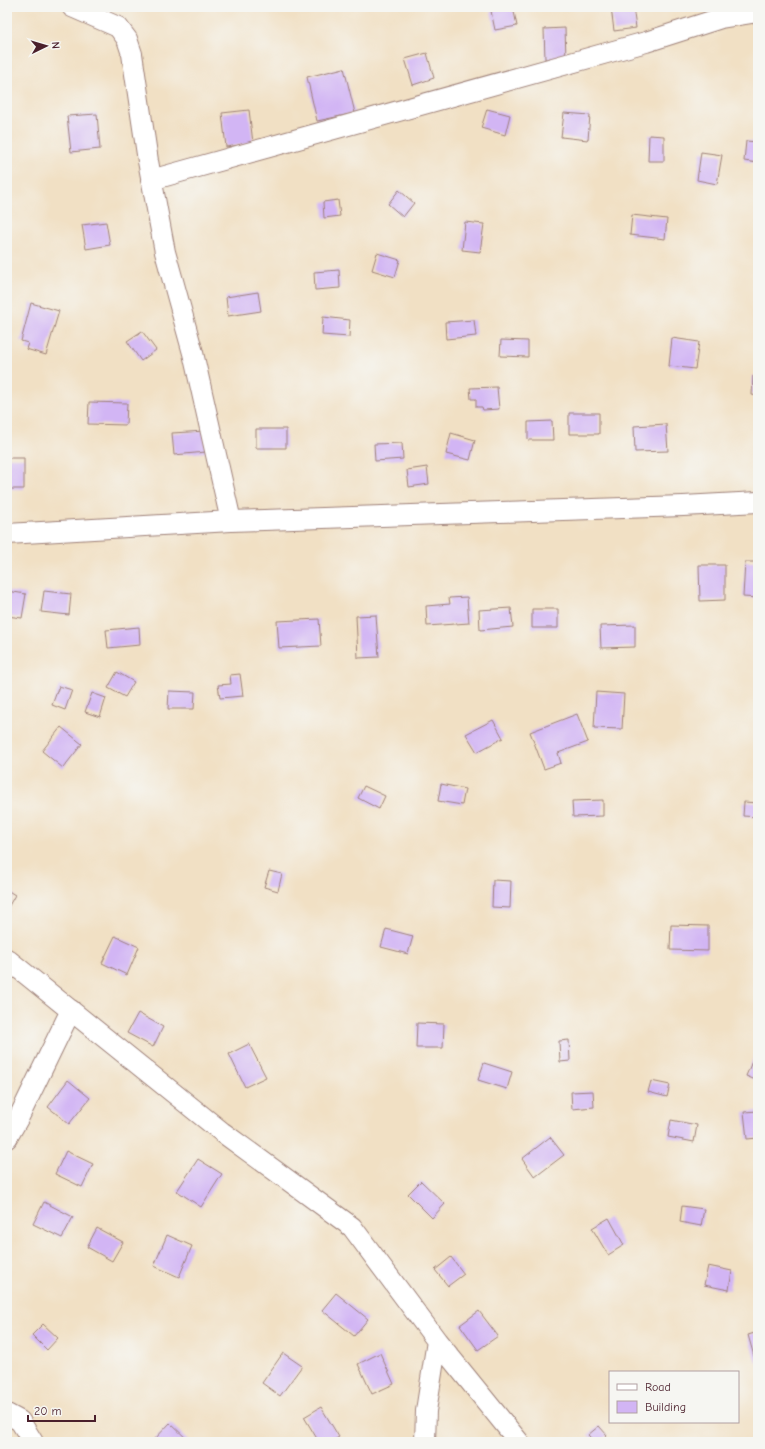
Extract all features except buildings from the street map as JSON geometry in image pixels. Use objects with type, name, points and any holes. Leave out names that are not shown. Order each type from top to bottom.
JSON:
[{"type":"street","points":[[72,7],[118,27],[127,39],[132,54],[151,180],[165,252],[192,353],[231,521]]},
{"type":"street","points":[[151,180],[631,46],[721,18],[758,12]]},
{"type":"street","points":[[7,534],[231,521],[667,507],[758,502]]},
{"type":"street","points":[[7,960],[222,1132],[352,1227],[437,1341],[519,1442]]},
{"type":"street","points":[[7,1138],[19,1117],[71,1010]]},
{"type":"street","points":[[425,1442],[426,1411],[437,1341]]},
{"type":"street","points":[[7,1414],[20,1421],[33,1442]]}]
